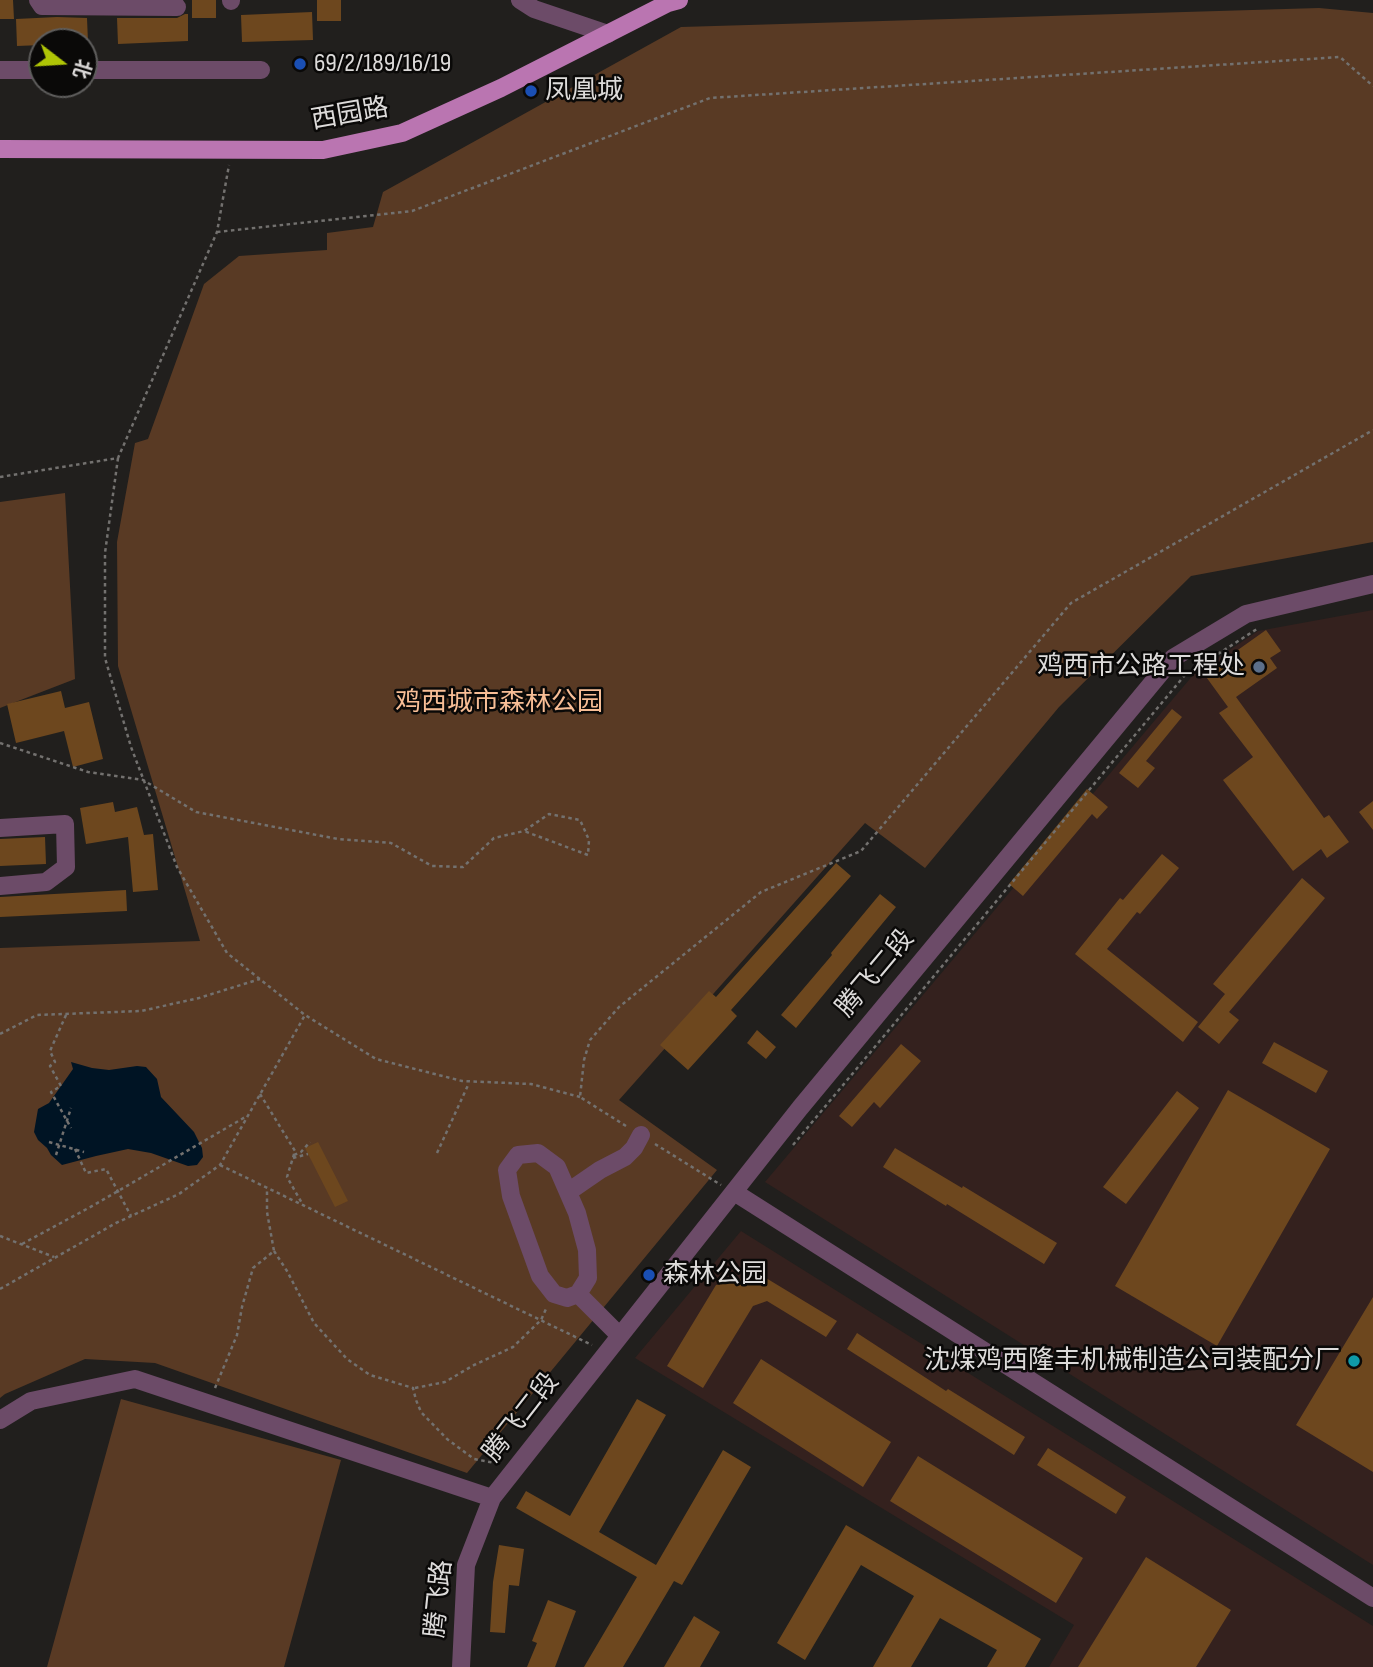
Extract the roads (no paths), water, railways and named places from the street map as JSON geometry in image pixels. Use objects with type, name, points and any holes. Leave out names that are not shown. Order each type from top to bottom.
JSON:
[{"type":"main road","name":"西园路","points":[[0,149],[323,150],[402,133],[501,88],[668,3],[679,0]]},
{"type":"street","points":[[38,0],[42,6],[177,7]]},
{"type":"street","points":[[520,0],[534,9],[608,34]]},
{"type":"street","points":[[0,70],[28,70]]},
{"type":"street","points":[[98,70],[261,71]]},
{"type":"street","name":"腾飞二段","points":[[492,1498],[800,1108],[1173,657],[1246,614],[1373,584]]},
{"type":"street","points":[[0,828],[65,824],[66,867],[46,882],[0,886]]},
{"type":"street","points":[[568,1192],[625,1157],[634,1148],[640,1135]]},
{"type":"street","points":[[538,1153],[557,1167],[568,1192],[587,1250],[587,1278],[578,1294],[567,1298],[554,1294],[540,1276],[511,1196],[507,1170],[518,1155],[538,1153]]},
{"type":"street","points":[[734,1192],[1373,1598]]},
{"type":"street","points":[[578,1294],[621,1336]]},
{"type":"street","points":[[0,1420],[31,1401],[135,1379],[492,1498]]},
{"type":"street","name":"腾飞路","points":[[461,1667],[466,1565],[492,1498]]},
{"type":"water","points":[[71,1062],[109,1070],[146,1067],[157,1079],[161,1097],[194,1132],[202,1148],[203,1157],[197,1165],[188,1166],[151,1153],[128,1149],[62,1165],[38,1140],[34,1132],[38,1109],[49,1103],[73,1069]]},
{"type":"place","name":"69/2/189/16/19","points":[[300,64]]},
{"type":"place","name":"凤凰城","points":[[531,91]]},
{"type":"place","name":"鸡西市公路工程处","points":[[1259,667]]},
{"type":"place","name":"森林公园","points":[[649,1275]]},
{"type":"place","name":"沈煤鸡西隆丰机械制造公司装配分厂","points":[[1354,1361]]},
{"type":"park label","name":"鸡西城市森林公园","points":[[499,703]]}]
